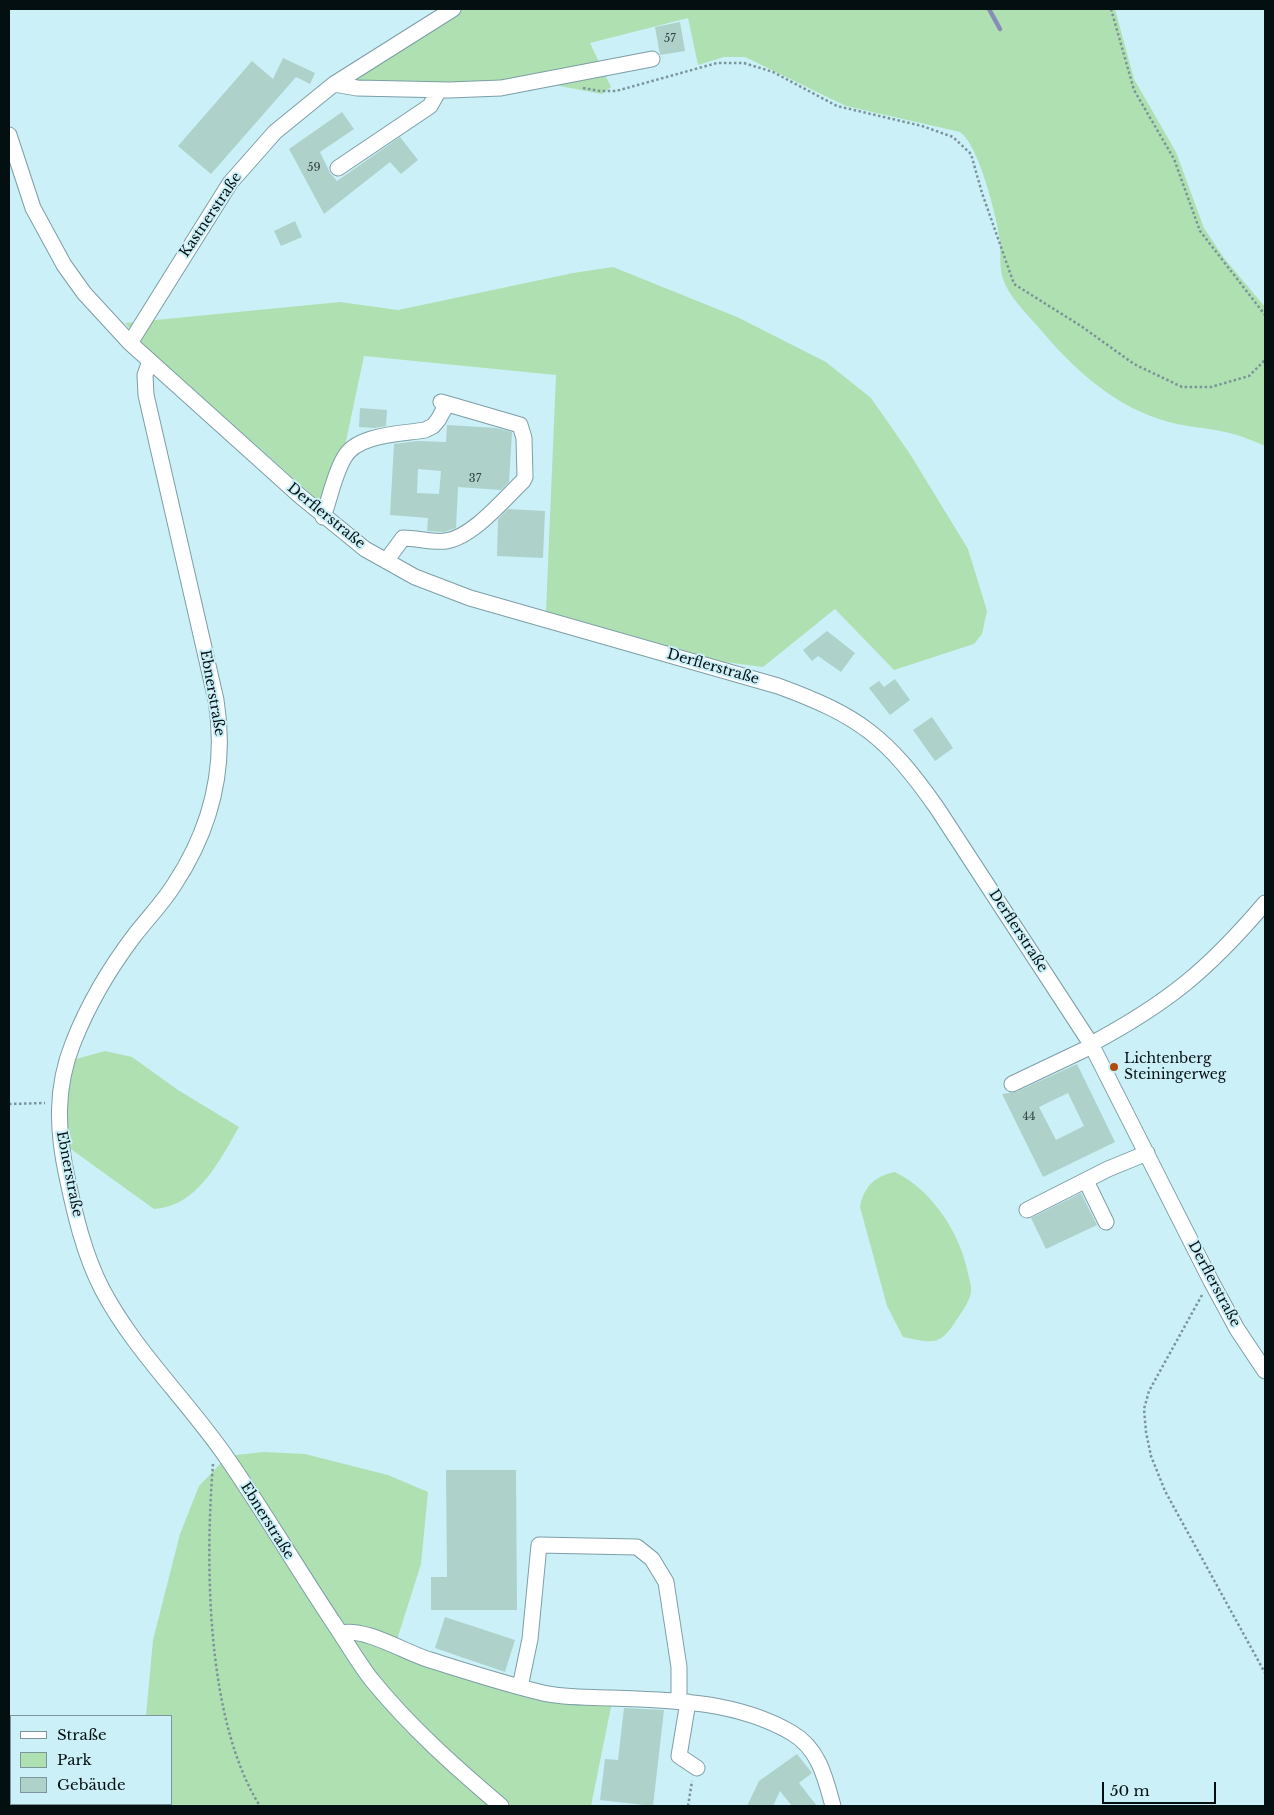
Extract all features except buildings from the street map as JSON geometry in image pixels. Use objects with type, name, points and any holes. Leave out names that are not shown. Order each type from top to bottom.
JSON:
[{"type":"street","name":"Kastnerstraße","points":[[130,343],[230,183],[275,132],[334,84],[453,9]]},
{"type":"street","points":[[334,84],[357,88],[439,90],[501,88],[652,59]]},
{"type":"street","points":[[338,168],[430,106],[439,90]]},
{"type":"street","name":"Derflerstraße","points":[[9,135],[33,208],[64,266],[84,293],[130,343],[323,517],[365,549],[415,577],[470,598],[778,686],[834,708],[872,732],[901,760],[923,788],[1092,1045],[1211,1281],[1237,1329],[1265,1371]]},
{"type":"street","name":"Ebnerstraße","points":[[150,361],[145,375],[146,395],[216,700],[220,742],[219,776],[210,812],[183,872],[121,954],[88,1010],[66,1065],[59,1101],[59,1130],[64,1162],[80,1228],[93,1270],[123,1324],[214,1441],[370,1677],[401,1713],[468,1778],[501,1806]]},
{"type":"street","points":[[323,517],[344,458],[352,448],[370,439],[425,430],[433,426],[444,403],[517,422],[520,425],[524,438],[526,469],[523,481],[484,520],[457,538],[442,542],[403,538],[386,561]]},
{"type":"street","points":[[1012,1084],[1092,1045],[1136,1020],[1190,982],[1222,953],[1265,903]]},
{"type":"street","points":[[1027,1210],[1108,1168],[1147,1152]]},
{"type":"street","points":[[1086,1181],[1106,1222]]},
{"type":"street","points":[[520,1687],[530,1639],[539,1545],[637,1547],[652,1559],[664,1575],[666,1582],[680,1667],[683,1701],[679,1756],[696,1768]]},
{"type":"street","points":[[341,1633],[362,1634],[429,1660],[520,1687],[556,1695],[683,1701],[718,1706],[753,1716],[786,1730],[801,1739],[818,1759],[833,1806]]},
{"type":"path","points":[[1111,9],[1134,90],[1174,159],[1200,230],[1265,315]]},
{"type":"path","points":[[575,86],[600,91],[616,90],[717,63],[744,63],[773,72],[837,106],[922,126],[953,137],[971,154],[982,193],[1014,284],[1081,326],[1134,364],[1182,387],[1211,387],[1249,376],[1265,360]]},
{"type":"path","points":[[9,1104],[38,1104],[59,1101]]},
{"type":"path","points":[[1211,1281],[1148,1391],[1144,1409],[1146,1432],[1151,1456],[1165,1491],[1265,1673]]},
{"type":"path","points":[[214,1441],[210,1503],[210,1608],[214,1647],[230,1740],[247,1786],[260,1806]]},
{"type":"path","points":[[688,1806],[689,1790],[696,1768]]},
{"type":"green space","points":[[461,9],[1115,9],[1134,79],[1176,152],[1204,228],[1224,258],[1265,307],[1265,446],[1227,432],[1169,422],[1141,412],[1108,393],[1064,356],[1019,305],[1006,286],[1001,270],[998,230],[986,183],[974,151],[960,132],[846,106],[745,57],[724,57],[698,65],[688,18],[590,43],[611,87],[602,94],[549,84],[338,87]]},
{"type":"green space","points":[[613,267],[737,317],[826,362],[871,398],[910,454],[968,549],[987,611],[982,634],[974,644],[894,670],[835,609],[763,667],[725,662],[546,611],[556,375],[364,356],[331,512],[145,346],[125,323],[340,302],[398,310],[573,273]]},
{"type":"green space","points":[[105,1051],[132,1057],[178,1090],[239,1127],[206,1180],[183,1200],[169,1206],[154,1209],[68,1147],[67,1103],[76,1059]]},
{"type":"green space","points":[[895,1172],[921,1190],[942,1214],[958,1243],[971,1285],[970,1296],[964,1310],[946,1334],[935,1341],[922,1341],[903,1337],[887,1306],[860,1207],[864,1193],[876,1179]]},
{"type":"green space","points":[[264,1452],[305,1454],[388,1475],[428,1492],[421,1564],[394,1649],[612,1702],[591,1806],[150,1806],[172,1805],[172,1715],[146,1715],[153,1640],[180,1534],[199,1486],[222,1462],[236,1455]]},
{"type":"waterway","points":[[989,9],[1000,29]]},
{"type":"place","name":"Lichtenberg Steiningerweg","points":[[1114,1067]]}]
